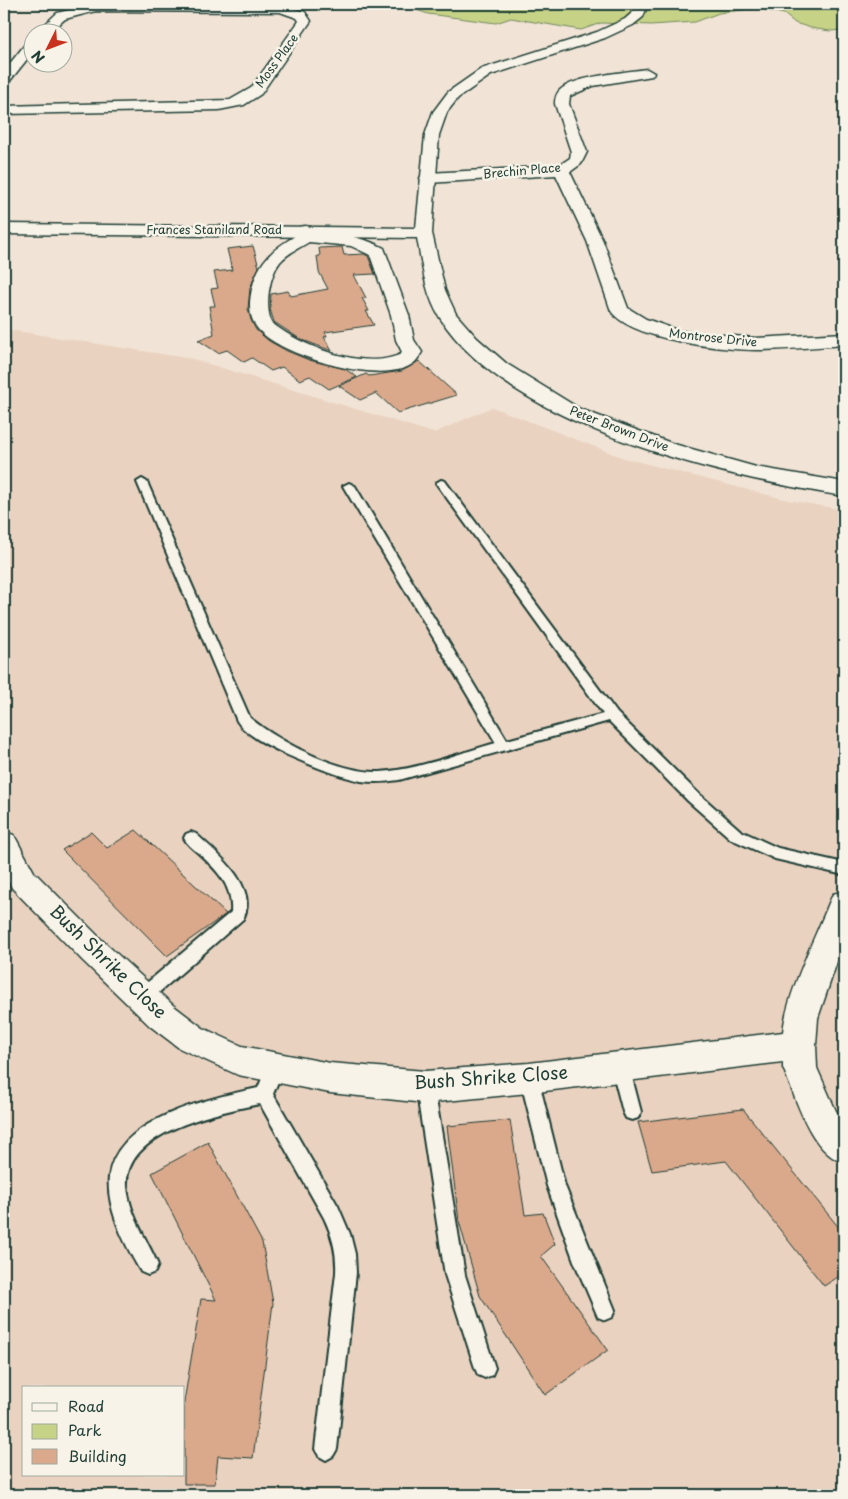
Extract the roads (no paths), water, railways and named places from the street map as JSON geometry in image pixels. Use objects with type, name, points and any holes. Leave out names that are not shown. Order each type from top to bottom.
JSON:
[{"type":"street","name":"Peter Brown Drive","points":[[642,4],[639,14],[629,22],[601,35],[486,72],[453,95],[440,112],[432,135],[424,233],[436,290],[448,316],[470,342],[500,368],[572,413],[666,449],[754,472],[844,489]]},
{"type":"street","name":"Moss Place","points":[[4,110],[220,106],[235,103],[248,98],[256,91],[305,21],[301,15],[281,8],[125,6],[96,7],[70,12],[53,22]]},
{"type":"street","points":[[4,78],[22,57]]},
{"type":"street","name":"Brechin Place","points":[[428,178],[561,170],[576,162],[579,158],[579,152],[562,104],[562,97],[567,91],[594,82],[647,73]]},
{"type":"street","name":"Montrose Drive","points":[[561,170],[595,241],[620,311],[639,323],[677,336],[755,344],[844,339]]},
{"type":"street","name":"Frances Staniland Road","points":[[4,229],[306,234],[424,233]]},
{"type":"street","points":[[306,234],[351,242],[372,248],[378,252],[398,309],[405,340],[412,352],[408,358],[382,367],[341,361],[303,348],[283,339],[265,327],[260,318],[259,308],[263,278],[272,261],[306,234]]},
{"type":"street","name":"Bush Shrike Close","points":[[4,843],[23,880],[142,997],[191,1038],[238,1060],[270,1081],[330,1078],[425,1087],[529,1078],[799,1045]]},
{"type":"street","points":[[844,903],[836,947],[801,1018],[799,1045],[800,1068],[824,1122],[844,1146]]},
{"type":"lane","points":[[142,482],[244,721],[256,732],[331,767],[375,777],[399,775],[612,716]]},
{"type":"lane","points":[[441,482],[612,716],[693,797],[736,836],[775,854],[844,869]]},
{"type":"lane","points":[[349,486],[504,746]]},
{"type":"lane","points":[[142,997],[238,915],[240,905],[234,884],[221,865],[191,838]]},
{"type":"lane","points":[[620,1066],[632,1112]]},
{"type":"lane","points":[[529,1078],[556,1186],[584,1261],[605,1310]]},
{"type":"lane","points":[[148,1265],[142,1256],[121,1208],[119,1173],[132,1149],[156,1127],[236,1101],[270,1081],[341,1234],[346,1254],[346,1273],[326,1449]]},
{"type":"lane","points":[[425,1087],[455,1275],[485,1368]]},
{"type":"waterway","points":[[808,4],[844,7]]}]
